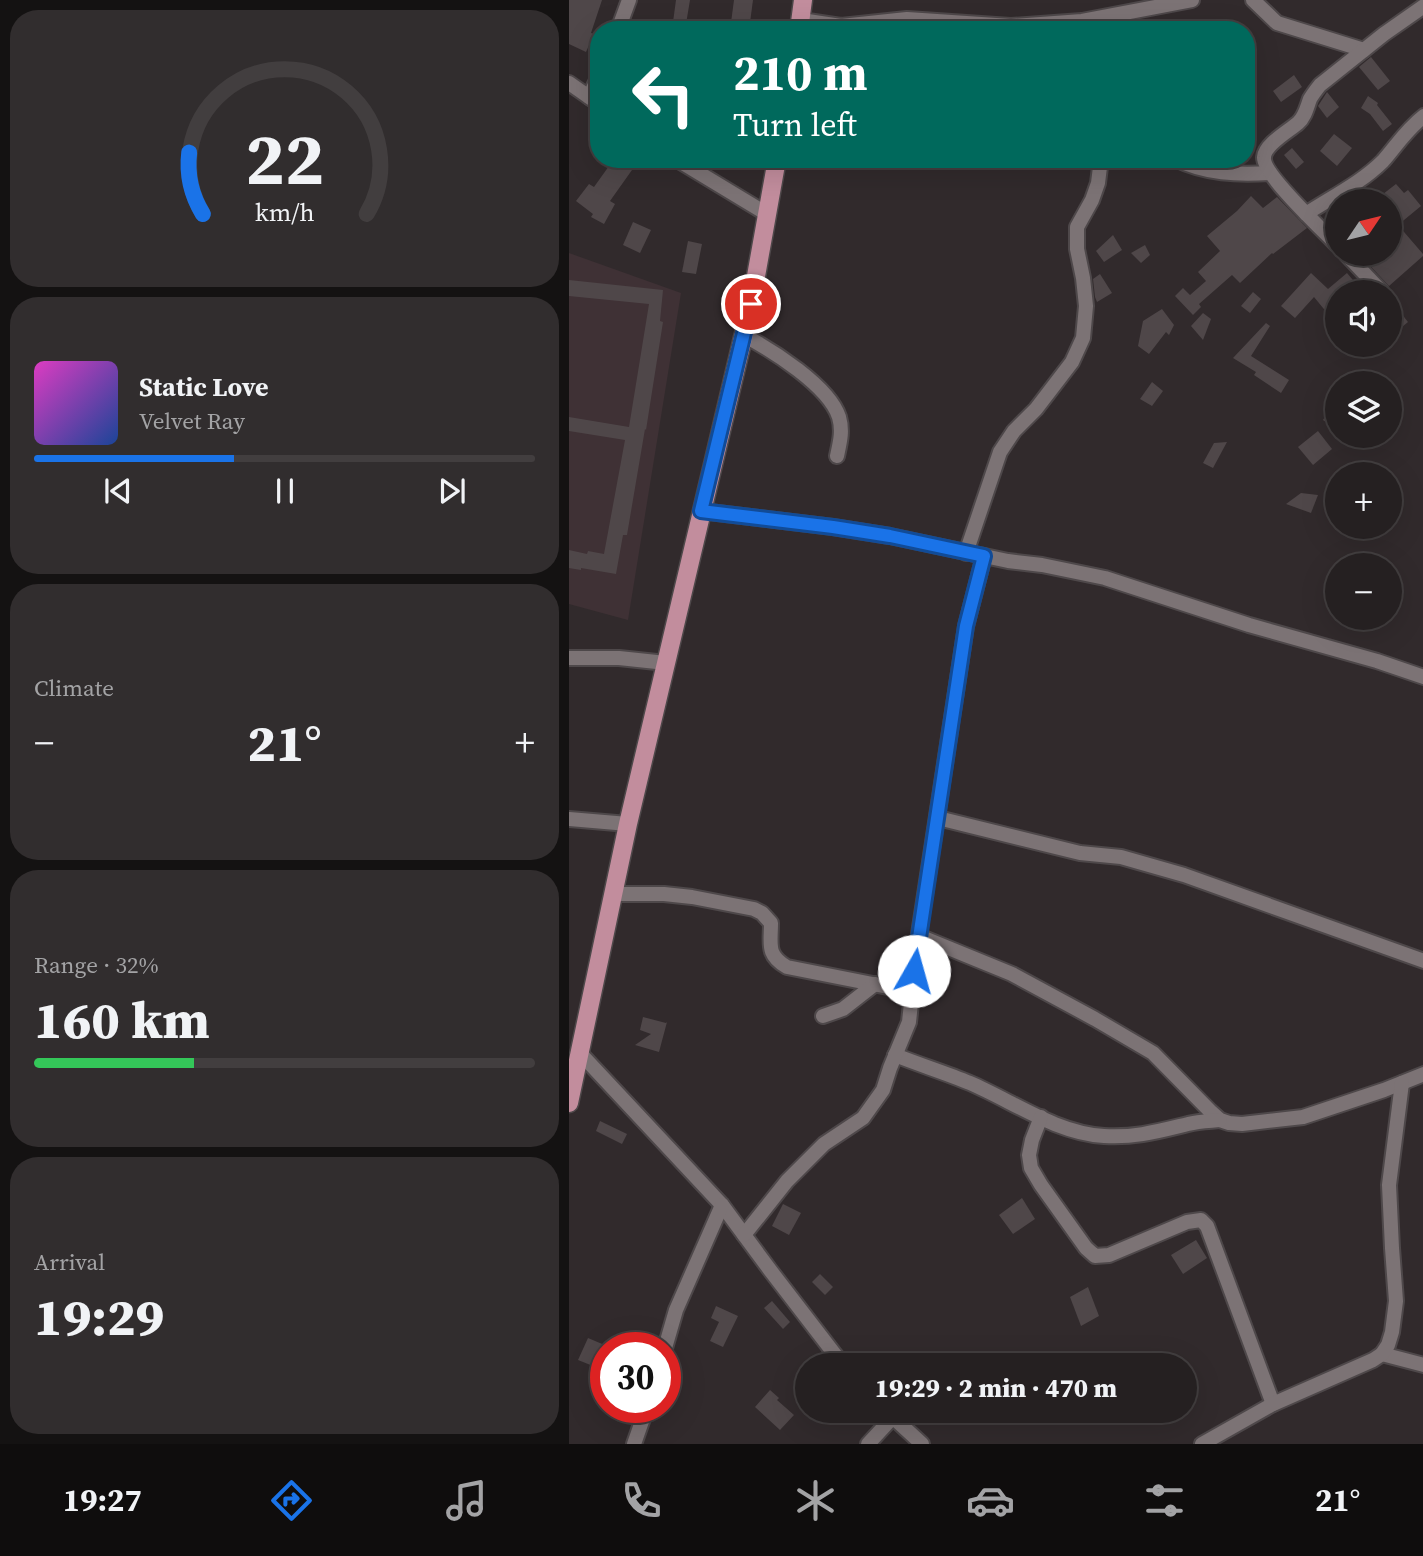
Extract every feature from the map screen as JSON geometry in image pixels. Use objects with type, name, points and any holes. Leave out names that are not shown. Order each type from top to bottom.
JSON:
[{"type":"main road","points":[[800,21],[803,0]]},
{"type":"main road","points":[[569,1103],[628,824],[751,304],[775,168]]},
{"type":"street","points":[[621,21],[629,0]]},
{"type":"street","points":[[1090,21],[1140,5],[1192,0]]},
{"type":"street","points":[[1253,0],[1277,23],[1364,50]]},
{"type":"street","points":[[1325,232],[1270,173],[1263,159],[1266,152],[1299,123],[1312,95],[1320,85],[1423,6]]},
{"type":"street","points":[[888,21],[937,21]]},
{"type":"street","points":[[569,83],[590,98]]},
{"type":"street","points":[[1306,214],[1362,178],[1383,160],[1410,127],[1423,116]]},
{"type":"street","points":[[691,168],[767,215]]},
{"type":"street","points":[[966,553],[1000,452],[1014,431],[1036,409],[1072,362],[1083,338],[1086,306],[1077,249],[1077,228],[1092,200],[1099,168]]},
{"type":"street","points":[[1196,168],[1221,174],[1270,173]]},
{"type":"street","points":[[1358,266],[1371,280]]},
{"type":"street","points":[[743,335],[795,368],[827,396],[839,416],[842,433],[837,456]]},
{"type":"street","points":[[701,511],[867,532],[1105,578],[1423,677]]},
{"type":"street","points":[[744,1235],[787,1181],[824,1144],[863,1118],[883,1090],[909,1022],[919,936],[966,626],[984,556]]},
{"type":"street","points":[[569,658],[619,658],[666,663]]},
{"type":"street","points":[[938,818],[1080,853],[1121,857],[1184,875],[1423,961]]},
{"type":"street","points":[[569,820],[628,824]]},
{"type":"street","points":[[613,894],[683,895],[762,912],[771,923],[770,948],[774,958],[787,967],[912,994]]},
{"type":"street","points":[[919,936],[1012,974],[1153,1053],[1220,1120]]},
{"type":"street","points":[[823,1016],[843,1009],[875,984]]},
{"type":"street","points":[[579,1052],[722,1205],[834,1353]]},
{"type":"street","points":[[895,1055],[971,1084],[1041,1117],[1077,1131],[1103,1136],[1140,1136],[1190,1123],[1220,1120],[1242,1124],[1303,1117],[1423,1074]]},
{"type":"street","points":[[1202,1444],[1273,1404],[1373,1360],[1382,1354],[1388,1345],[1396,1301],[1389,1185],[1402,1083]]},
{"type":"street","points":[[1041,1117],[1029,1155],[1032,1168],[1086,1248],[1095,1256],[1109,1255],[1187,1222],[1201,1220],[1207,1226],[1273,1404]]},
{"type":"street","points":[[670,1332],[676,1310],[722,1205]]},
{"type":"street","points":[[1382,1354],[1423,1365]]},
{"type":"street","points":[[634,1444],[641,1423]]},
{"type":"street","points":[[868,1444],[883,1423]]},
{"type":"street","points":[[899,1423],[922,1444]]},
{"type":"shaded area","points":[[569,253],[681,293],[628,620],[569,604]]},
{"type":"building","points":[[569,0],[602,0],[595,21],[590,21],[590,43],[586,52],[569,44]]},
{"type":"building","points":[[676,0],[690,0],[686,21],[673,21]]},
{"type":"building","points":[[734,0],[753,0],[750,21],[731,21]]},
{"type":"building","points":[[1371,57],[1390,81],[1378,90],[1359,67]]},
{"type":"building","points":[[1294,75],[1302,87],[1281,102],[1273,91]]},
{"type":"building","points":[[1327,92],[1339,107],[1327,118],[1318,106]]},
{"type":"building","points":[[1368,96],[1378,103],[1392,124],[1383,131],[1370,114],[1361,108]]},
{"type":"building","points":[[1334,134],[1352,148],[1337,166],[1320,151]]},
{"type":"building","points":[[1292,148],[1304,162],[1296,169],[1284,155]]},
{"type":"building","points":[[608,168],[632,170],[610,201],[615,204],[604,224],[591,217],[593,214],[576,201],[589,184],[594,187]]},
{"type":"building","points":[[1408,190],[1421,206],[1402,222],[1402,191],[1404,193]]},
{"type":"building","points":[[1251,196],[1263,208],[1277,197],[1307,228],[1272,253],[1240,283],[1232,275],[1199,304],[1201,307],[1193,315],[1175,296],[1183,288],[1190,295],[1206,281],[1198,272],[1220,251],[1207,236]]},
{"type":"building","points":[[633,222],[651,230],[640,253],[623,245]]},
{"type":"building","points":[[1402,230],[1423,256],[1396,280],[1383,280],[1370,266],[1402,266]]},
{"type":"building","points":[[1113,235],[1122,250],[1104,262],[1096,251]]},
{"type":"building","points":[[688,241],[702,244],[696,274],[682,272]]},
{"type":"building","points":[[1145,245],[1150,255],[1141,263],[1131,253]]},
{"type":"building","points":[[1311,273],[1325,286],[1325,310],[1314,297],[1295,318],[1281,306]]},
{"type":"building","points":[[1347,273],[1353,280],[1339,280]]},
{"type":"building","points":[[1100,274],[1112,293],[1097,302],[1093,279]]},
{"type":"building","points":[[569,280],[663,290],[660,321],[663,322],[646,430],[627,535],[623,535],[616,574],[569,568],[569,550],[604,554],[625,440],[569,431],[569,417],[629,427],[649,304],[569,296]]},
{"type":"building","points":[[1253,292],[1261,299],[1250,313],[1241,306]]},
{"type":"building","points":[[1162,309],[1174,325],[1169,335],[1166,332],[1149,354],[1138,346],[1143,321]]},
{"type":"building","points":[[1203,313],[1211,319],[1203,340],[1191,326]]},
{"type":"building","points":[[1402,314],[1408,322],[1402,327]]},
{"type":"building","points":[[1266,323],[1270,326],[1251,356],[1289,380],[1281,393],[1254,375],[1256,372],[1233,358]]},
{"type":"building","points":[[1152,382],[1163,391],[1152,406],[1140,399]]},
{"type":"building","points":[[1318,431],[1325,440],[1325,448],[1332,449],[1313,465],[1298,447]]},
{"type":"building","points":[[1227,442],[1213,468],[1203,463],[1214,443]]},
{"type":"building","points":[[1301,493],[1318,495],[1311,513],[1286,504]]},
{"type":"building","points":[[928,969],[949,980],[943,995],[923,985]]},
{"type":"building","points":[[643,1017],[667,1022],[659,1052],[635,1045],[651,1034],[640,1030]]},
{"type":"building","points":[[600,1121],[627,1134],[622,1144],[596,1131]]},
{"type":"building","points":[[1022,1198],[1035,1219],[1013,1234],[999,1215]]},
{"type":"building","points":[[783,1204],[801,1213],[789,1235],[772,1226]]},
{"type":"building","points":[[1196,1240],[1207,1258],[1183,1274],[1171,1255]]},
{"type":"building","points":[[820,1274],[833,1287],[825,1295],[812,1282]]},
{"type":"building","points":[[1088,1287],[1099,1316],[1081,1326],[1070,1297]]},
{"type":"building","points":[[772,1301],[790,1322],[783,1329],[764,1308]]},
{"type":"building","points":[[716,1306],[738,1316],[723,1347],[710,1341],[719,1322],[711,1318]]},
{"type":"building","points":[[588,1338],[590,1339],[590,1365],[578,1360]]},
{"type":"building","points":[[770,1390],[794,1415],[780,1430],[755,1407]]},
{"type":"route","points":[[751,304],[701,511],[890,536],[984,556],[966,626],[914,971]]}]
